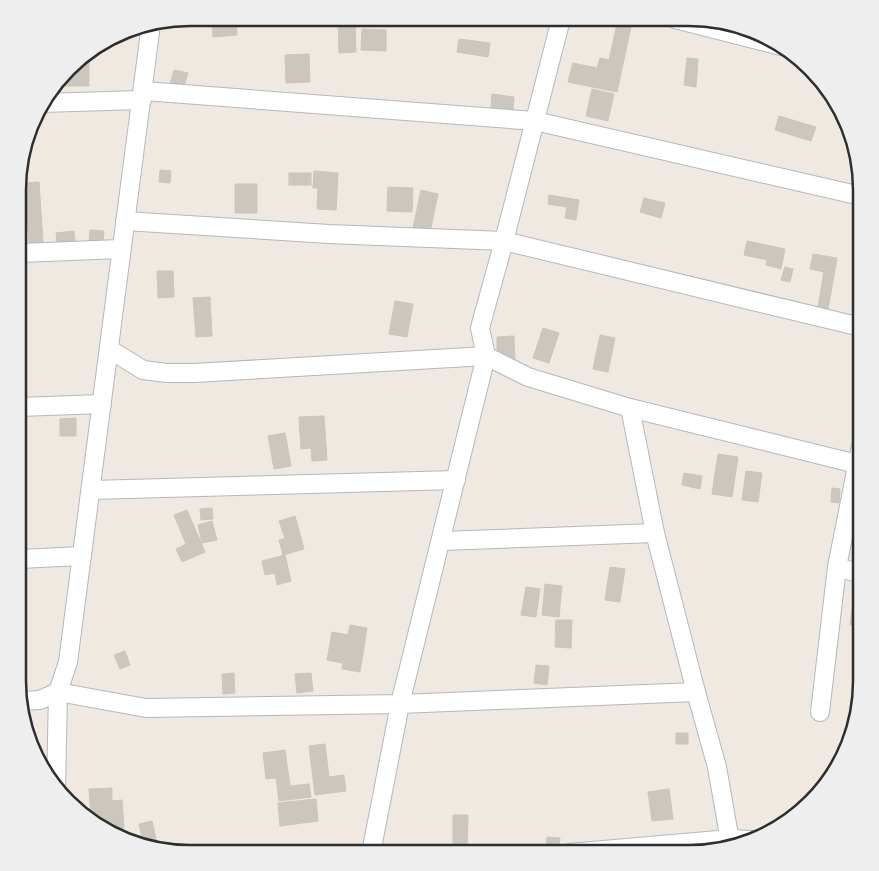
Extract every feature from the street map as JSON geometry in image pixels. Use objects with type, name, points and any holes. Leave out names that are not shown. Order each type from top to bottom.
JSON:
[{"type":"street","points":[[373,844],[400,704],[486,356],[480,328],[559,26]]},
{"type":"street","points":[[711,28],[748,38]]},
{"type":"street","points":[[56,775],[58,692],[68,662],[150,31]]},
{"type":"street","points":[[52,102],[143,95],[535,121],[852,194]]},
{"type":"street","points":[[125,221],[329,234],[504,241],[852,325]]},
{"type":"street","points":[[26,253],[121,249]]},
{"type":"street","points":[[109,349],[143,370],[167,373],[486,356],[528,377],[630,408],[852,462]]},
{"type":"street","points":[[26,407],[102,404]]},
{"type":"street","points":[[630,408],[655,533],[696,692],[718,767],[730,839]]},
{"type":"street","points":[[90,490],[456,480]]},
{"type":"street","points":[[820,712],[837,567],[852,497]]},
{"type":"street","points":[[441,541],[655,533]]},
{"type":"street","points":[[27,559],[82,556]]},
{"type":"street","points":[[837,567],[852,571]]},
{"type":"street","points":[[28,701],[40,700],[58,692],[146,708],[400,704],[696,692]]},
{"type":"building","points":[[617,26],[631,27],[617,92],[568,82],[573,63],[597,68],[600,58],[609,60]]},
{"type":"building","points":[[212,27],[237,27],[237,35],[213,37]]},
{"type":"building","points":[[338,27],[355,27],[356,52],[339,53]]},
{"type":"building","points":[[362,29],[386,30],[386,51],[361,50]]},
{"type":"building","points":[[459,39],[490,43],[488,57],[457,52]]},
{"type":"building","points":[[309,54],[310,82],[286,83],[285,55]]},
{"type":"building","points":[[687,58],[698,59],[696,87],[684,85]]},
{"type":"building","points":[[89,61],[89,86],[64,86]]},
{"type":"building","points":[[174,70],[188,73],[184,87],[170,84]]},
{"type":"building","points":[[592,89],[614,94],[608,121],[586,116]]},
{"type":"building","points":[[492,94],[514,97],[513,110],[491,108]]},
{"type":"building","points":[[779,116],[816,127],[811,141],[775,130]]},
{"type":"building","points":[[160,170],[171,171],[170,183],[159,182]]},
{"type":"building","points":[[314,171],[338,173],[336,210],[317,209],[318,188],[313,188]]},
{"type":"building","points":[[289,173],[311,173],[311,185],[289,185]]},
{"type":"building","points":[[39,182],[43,242],[29,243],[26,207],[27,183]]},
{"type":"building","points":[[235,184],[257,184],[257,213],[235,213]]},
{"type":"building","points":[[388,187],[413,188],[412,212],[387,211]]},
{"type":"building","points":[[421,190],[438,194],[430,232],[413,228]]},
{"type":"building","points":[[549,195],[579,200],[576,220],[565,218],[567,207],[548,204]]},
{"type":"building","points":[[644,198],[665,203],[661,218],[640,212]]},
{"type":"building","points":[[90,230],[104,231],[103,244],[89,243]]},
{"type":"building","points":[[74,231],[75,241],[57,243],[56,233]]},
{"type":"building","points":[[747,241],[785,249],[781,269],[766,265],[767,260],[744,255]]},
{"type":"building","points":[[813,254],[837,258],[828,309],[818,307],[824,272],[810,269]]},
{"type":"building","points":[[785,267],[793,269],[790,282],[781,280]]},
{"type":"building","points":[[157,271],[173,271],[174,297],[158,298]]},
{"type":"building","points":[[210,297],[212,336],[196,337],[193,298]]},
{"type":"building","points":[[395,301],[413,304],[407,337],[389,334]]},
{"type":"building","points":[[543,328],[559,333],[549,363],[533,358]]},
{"type":"building","points":[[600,335],[615,338],[608,372],[593,369]]},
{"type":"building","points":[[514,336],[515,360],[497,360],[497,337]]},
{"type":"building","points":[[324,416],[327,460],[312,461],[311,448],[301,449],[299,417]]},
{"type":"building","points":[[76,418],[76,436],[60,436],[60,419]]},
{"type":"building","points":[[285,433],[291,466],[274,469],[268,436]]},
{"type":"building","points":[[718,454],[738,457],[732,497],[712,494]]},
{"type":"building","points":[[746,471],[762,473],[758,502],[742,500]]},
{"type":"building","points":[[684,473],[702,476],[700,489],[682,485]]},
{"type":"building","points":[[832,488],[840,489],[839,503],[831,502]]},
{"type":"building","points":[[212,508],[213,519],[201,520],[200,509]]},
{"type":"building","points":[[187,510],[205,552],[182,562],[176,549],[186,544],[174,515]]},
{"type":"building","points":[[295,516],[304,549],[283,555],[279,540],[285,538],[279,521]]},
{"type":"building","points":[[212,521],[217,540],[202,543],[198,525]]},
{"type":"building","points":[[285,555],[291,581],[277,585],[275,573],[265,575],[262,561]]},
{"type":"building","points":[[610,567],[625,569],[620,602],[605,600]]},
{"type":"building","points":[[545,584],[562,586],[559,617],[542,615]]},
{"type":"building","points":[[526,587],[540,589],[536,617],[521,615]]},
{"type":"building","points":[[852,609],[852,625],[850,625]]},
{"type":"building","points":[[556,620],[572,620],[571,648],[555,647]]},
{"type":"building","points":[[350,625],[367,628],[360,672],[342,669],[343,663],[327,660],[332,632],[348,635]]},
{"type":"building","points":[[125,651],[130,665],[120,669],[114,655]]},
{"type":"building","points":[[536,665],[549,666],[547,685],[534,683]]},
{"type":"building","points":[[234,673],[235,693],[223,694],[222,674]]},
{"type":"building","points":[[311,673],[313,691],[297,693],[295,674]]},
{"type":"building","points":[[676,733],[688,733],[688,744],[676,744]]},
{"type":"building","points":[[325,744],[329,777],[344,775],[346,791],[315,795],[309,746]]},
{"type":"building","points":[[285,750],[290,786],[309,784],[311,797],[279,801],[276,778],[266,779],[263,753]]},
{"type":"building","points":[[112,788],[112,801],[122,800],[124,828],[118,828],[91,811],[89,789]]},
{"type":"building","points":[[669,789],[673,819],[652,821],[648,792]]},
{"type":"building","points":[[316,799],[318,821],[280,826],[278,803]]},
{"type":"building","points":[[453,815],[468,815],[467,844],[453,844]]},
{"type":"building","points":[[152,821],[157,842],[142,837],[139,824]]},
{"type":"building","points":[[547,837],[560,838],[559,844],[546,844]]}]
